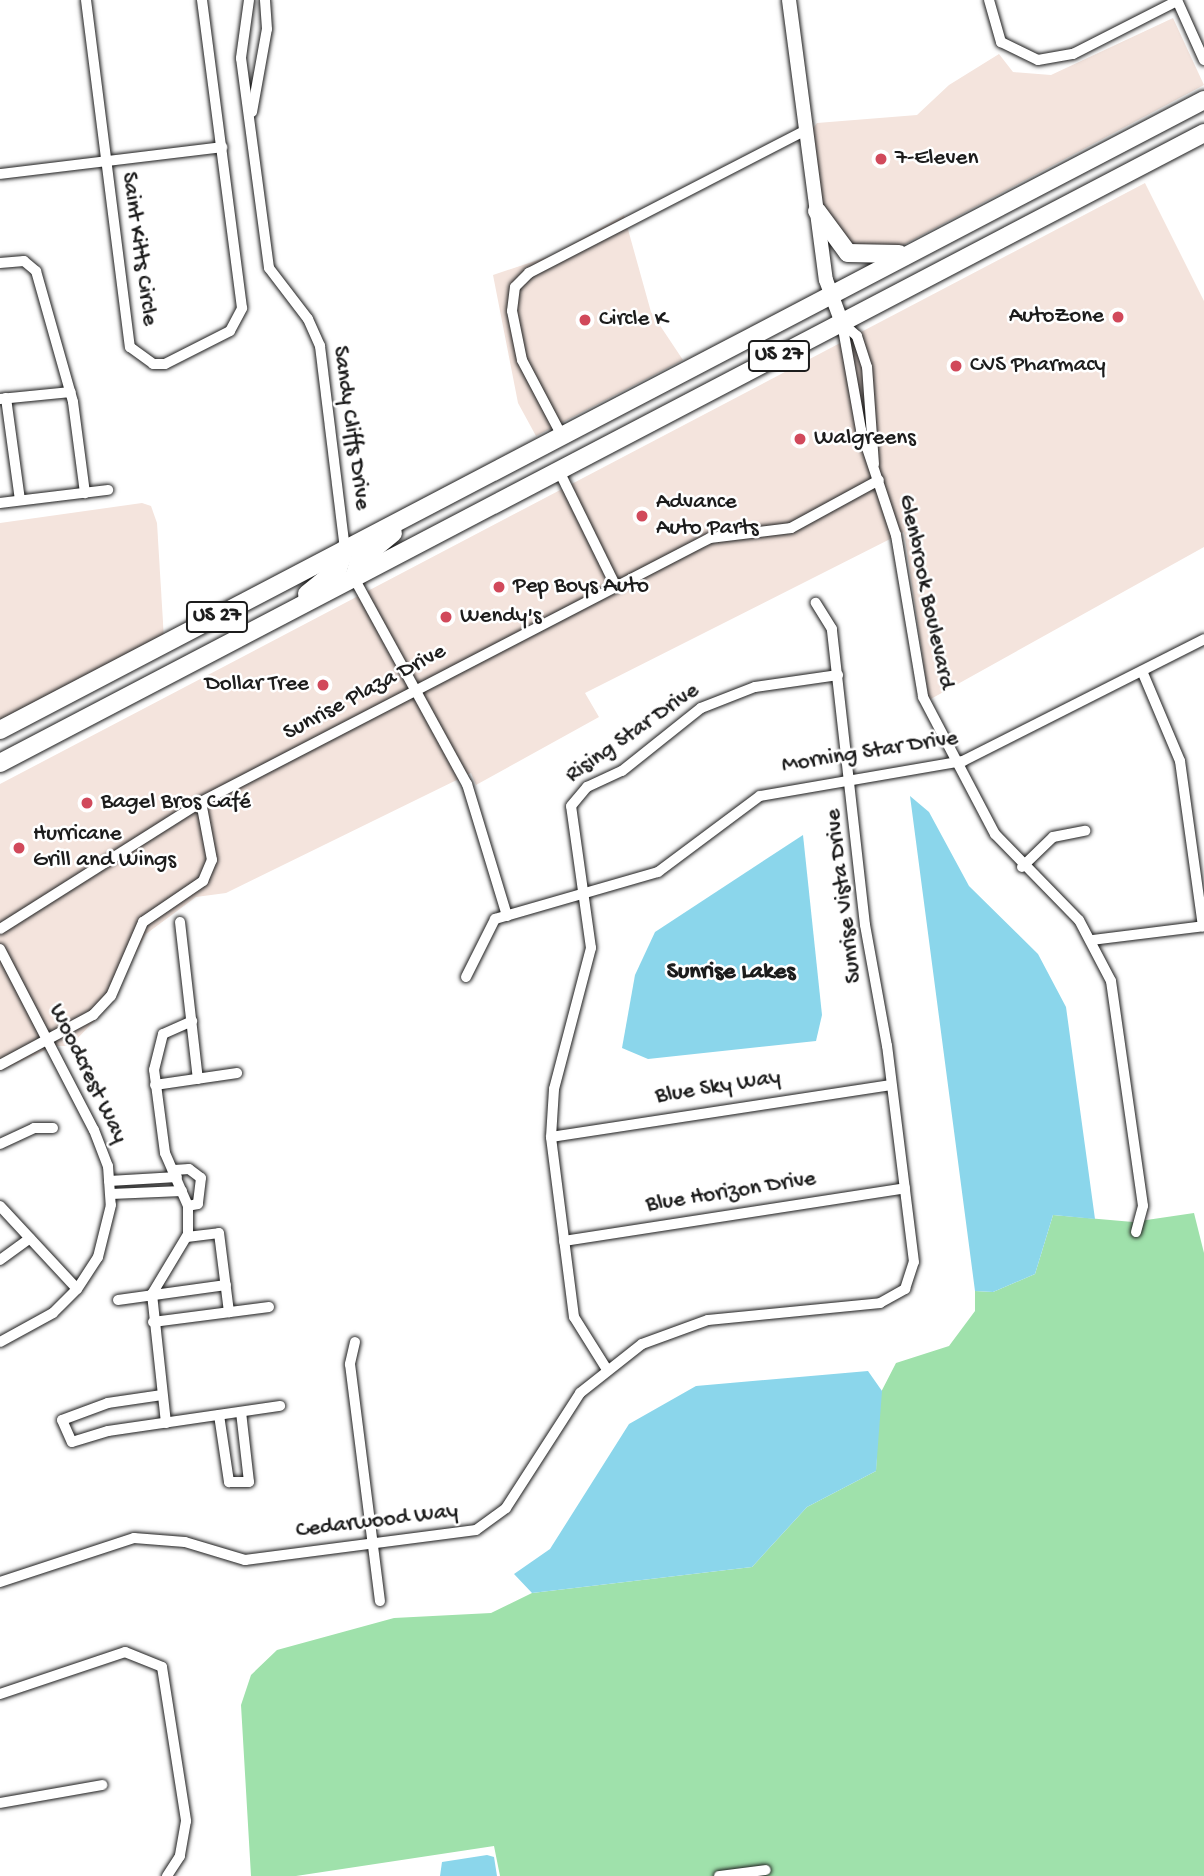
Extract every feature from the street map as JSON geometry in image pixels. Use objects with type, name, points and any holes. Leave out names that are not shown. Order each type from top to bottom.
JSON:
[{"type":"highway","name":"US 27","points":[[0,730],[1204,100]]},
{"type":"highway","points":[[1160,156],[1204,120]]},
{"type":"highway","name":"US 27","points":[[0,763],[1204,133]]},
{"type":"highway","points":[[817,211],[848,253],[876,258],[913,252]]},
{"type":"highway","points":[[354,578],[359,561],[420,510]]},
{"type":"highway","points":[[277,618],[338,569],[345,550]]},
{"type":"main road","points":[[789,0],[830,296],[842,323]]},
{"type":"street","name":"Saint Kitts Circle","points":[[86,0],[130,347],[138,357],[165,364],[230,331],[243,308],[202,0]]},
{"type":"street","name":"Sandy Cliffs Drive","points":[[249,0],[243,37],[270,268],[277,286],[308,319],[320,346],[345,550]]},
{"type":"street","name":"Sandy Cliffs Drive","points":[[251,118],[265,41],[265,0]]},
{"type":"street","points":[[989,0],[1001,41],[1038,60],[1073,54],[1177,1],[1202,42],[1204,60]]},
{"type":"street","points":[[243,37],[265,41]]},
{"type":"street","points":[[562,436],[522,360],[512,311],[516,287],[529,273],[806,130]]},
{"type":"street","points":[[0,174],[222,147]]},
{"type":"street","points":[[0,262],[24,261],[36,271],[46,323],[71,392],[85,493]]},
{"type":"street","name":"Glenbrook Boulevard","points":[[842,323],[874,464],[896,535],[918,681],[995,834],[1022,867],[1068,908],[1092,940],[1118,1010],[1143,1206],[1136,1232]]},
{"type":"street","points":[[20,500],[3,399],[71,392]]},
{"type":"street","points":[[559,471],[616,587]]},
{"type":"street","name":"Sunrise Plaza Drive","points":[[0,929],[201,803],[414,690],[719,534],[791,528],[879,480]]},
{"type":"street","points":[[0,503],[108,490]]},
{"type":"street","points":[[354,578],[476,805],[506,916],[495,919],[466,977]]},
{"type":"street","name":"Sunrise Vista Drive","points":[[816,603],[830,623],[838,675],[852,779],[865,925],[905,1188]]},
{"type":"street","name":"Morning Star Drive","points":[[506,916],[586,894],[668,866],[760,796],[957,763],[1204,639]]},
{"type":"street","points":[[1092,940],[1204,926],[1180,761],[1142,671]]},
{"type":"street","name":"Rising Star Drive","points":[[606,1368],[574,1317],[551,1137],[554,1088],[589,969],[586,894],[569,824],[581,792],[622,771],[669,729],[712,703],[765,685],[838,675]]},
{"type":"street","points":[[0,1065],[93,1015],[111,996],[143,922],[203,881],[212,860],[201,803]]},
{"type":"street","points":[[1022,867],[1053,837],[1084,831]]},
{"type":"street","points":[[180,922],[198,1079]]},
{"type":"street","name":"Woodcrest Way","points":[[0,949],[94,1130],[110,1181],[111,1194],[104,1243],[77,1289],[52,1313],[0,1342]]},
{"type":"street","points":[[166,1423],[151,1298],[187,1237],[188,1206],[175,1173],[155,1085],[163,1034],[191,1021]]},
{"type":"street","points":[[155,1085],[237,1073]]},
{"type":"street","name":"Blue Sky Way","points":[[551,1137],[891,1085]]},
{"type":"street","points":[[0,1144],[34,1128],[53,1128]]},
{"type":"street","points":[[110,1181],[188,1169],[201,1178],[198,1204],[188,1206]]},
{"type":"street","name":"Blue Horizon Drive","points":[[564,1241],[905,1188]]},
{"type":"street","name":"Cedarwood Way","points":[[0,1582],[134,1538],[185,1542],[245,1560],[457,1535],[493,1521],[573,1402],[606,1368],[653,1339],[697,1322],[897,1297],[914,1267],[905,1188]]},
{"type":"street","points":[[111,1194],[182,1191]]},
{"type":"street","points":[[0,1206],[77,1289]]},
{"type":"street","points":[[187,1237],[219,1233],[229,1312]]},
{"type":"street","points":[[0,1260],[30,1238]]},
{"type":"street","points":[[118,1300],[151,1298],[226,1285]]},
{"type":"street","points":[[153,1322],[269,1307]]},
{"type":"street","points":[[355,1342],[350,1364],[380,1601]]},
{"type":"street","points":[[162,1395],[108,1403],[62,1420],[72,1442],[166,1423],[279,1406]]},
{"type":"street","points":[[219,1415],[229,1482],[249,1482],[242,1412]]},
{"type":"street","points":[[0,1694],[125,1651],[162,1667],[186,1821],[180,1856],[167,1876]]},
{"type":"street","points":[[0,1803],[102,1784]]},
{"type":"street","points":[[719,1876],[766,1870]]},
{"type":"shaded area","points":[[1173,18],[1204,85],[892,251],[850,249],[822,210],[811,131],[817,123],[917,115],[949,85],[999,54],[1013,72],[1051,75]]},
{"type":"shaded area","points":[[1145,183],[1204,301],[1204,547],[929,700],[904,532],[585,693],[599,717],[476,785],[471,773],[226,893],[196,897],[146,934],[105,1010],[70,1046],[54,1046],[0,1071],[0,784]]},
{"type":"shaded area","points":[[624,215],[651,312],[683,360],[536,436],[518,403],[493,275],[553,255]]},
{"type":"shaded area","points":[[142,503],[151,506],[157,523],[164,639],[0,723],[0,523]]},
{"type":"green space","points":[[1194,1213],[1204,1253],[1204,1876],[500,1876],[494,1846],[296,1876],[251,1876],[241,1705],[251,1675],[277,1650],[394,1618],[491,1613],[532,1593],[752,1567],[807,1507],[876,1471],[879,1396],[896,1363],[949,1346],[975,1311],[975,1291],[993,1292],[1035,1274],[1053,1215],[1133,1222]]},
{"type":"water","points":[[910,796],[929,812],[969,886],[1038,954],[1066,1007],[1095,1219],[1053,1215],[1035,1274],[993,1292],[975,1291]]},
{"type":"water","points":[[803,835],[822,1015],[816,1041],[648,1059],[622,1048],[635,975],[655,932]]},
{"type":"water","points":[[868,1371],[882,1391],[876,1471],[807,1507],[752,1567],[532,1593],[514,1574],[550,1549],[629,1424],[696,1386]]},
{"type":"water","points":[[487,1855],[494,1857],[497,1876],[440,1876],[442,1862]]},
{"type":"place","name":"7-Eleven","points":[[881,159]]},
{"type":"place","name":"AutoZone","points":[[1118,317]]},
{"type":"place","name":"Circle K","points":[[585,320]]},
{"type":"place","name":"CVS Pharmacy","points":[[956,366]]},
{"type":"place","name":"Walgreens","points":[[800,439]]},
{"type":"place","name":"Advance Auto Parts","points":[[642,516]]},
{"type":"place","name":"Pep Boys Auto","points":[[499,587]]},
{"type":"place","name":"Wendy's","points":[[446,617]]},
{"type":"place","name":"Dollar Tree","points":[[323,685]]},
{"type":"place","name":"Bagel Bros Café","points":[[87,803]]},
{"type":"place","name":"Hurricane Grill and Wings","points":[[19,848]]},
{"type":"district","name":"Sunrise Lakes","points":[[731,973]]}]
